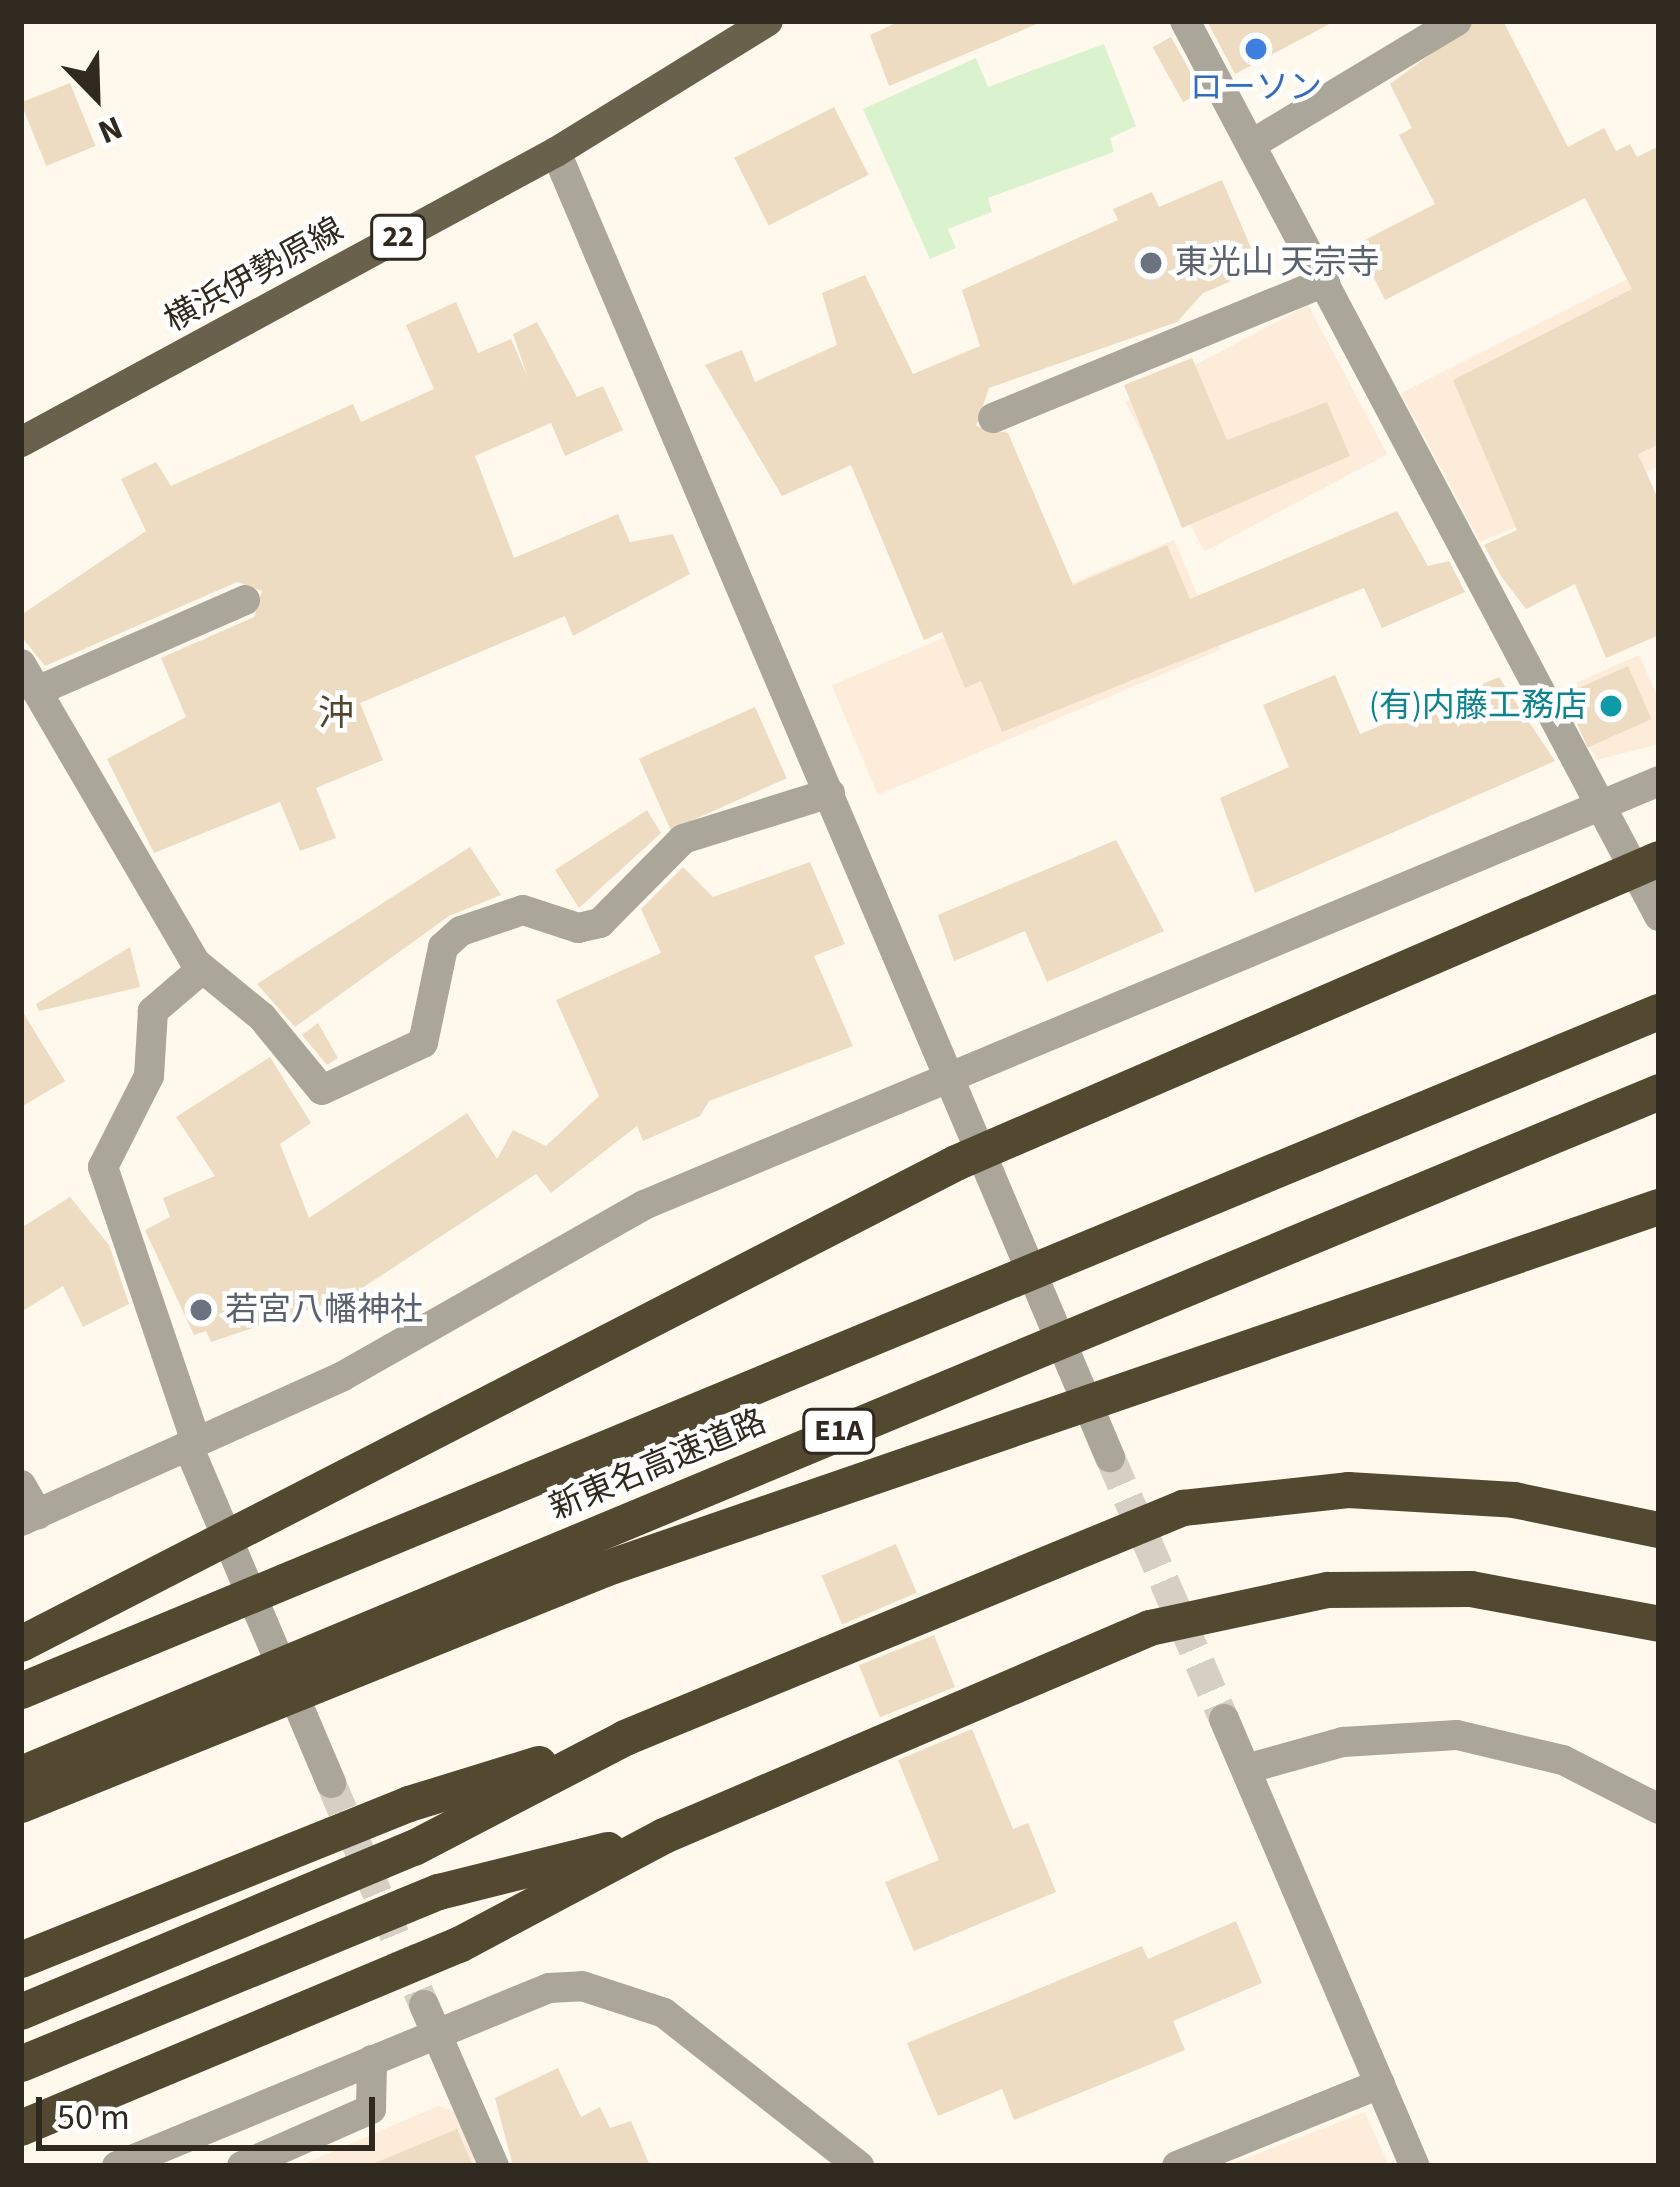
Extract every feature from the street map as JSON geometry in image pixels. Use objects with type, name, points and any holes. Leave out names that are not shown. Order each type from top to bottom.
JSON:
[{"type":"highway","points":[[21,1644],[956,1163],[1659,859]]},
{"type":"highway","name":"新東名高速道路","points":[[21,1691],[1659,1012]]},
{"type":"highway","name":"新東名高速道路","points":[[21,1774],[1659,1092]]},
{"type":"highway","points":[[21,1804],[605,1569],[1659,1207]]},
{"type":"highway","points":[[21,2012],[414,1848],[625,1738],[1183,1508],[1348,1490],[1514,1500],[1659,1529]]},
{"type":"highway","points":[[21,2128],[459,1945],[664,1836],[1150,1628],[1226,1607],[1328,1590],[1447,1589],[1579,1605],[1659,1624]]},
{"type":"highway","points":[[1579,1605],[1659,1642]]},
{"type":"highway","points":[[21,1960],[409,1804],[625,1738]]},
{"type":"highway","points":[[21,2064],[439,1892],[664,1836]]},
{"type":"main road","name":"横浜伊勢原線","points":[[21,442],[556,152],[768,21]]},
{"type":"street","points":[[1185,21],[1659,916]]},
{"type":"street","points":[[1252,144],[1457,21]]},
{"type":"street","points":[[556,152],[1110,1457]]},
{"type":"street","points":[[993,418],[1325,282]]},
{"type":"street","points":[[245,600],[29,677],[202,969],[262,1017],[309,1088],[423,1042],[443,946],[461,931],[523,910],[578,928],[600,922],[683,839],[830,793]]},
{"type":"street","points":[[21,1485],[30,1518],[189,1448],[644,1205],[949,1071],[1659,781]]},
{"type":"street","points":[[202,969],[153,1011],[149,1076],[103,1167],[193,1432],[189,1448],[332,1783]]},
{"type":"street","points":[[1224,1719],[1415,2166]]},
{"type":"street","points":[[1246,1769],[1342,1742],[1457,1735],[1563,1760],[1659,1810]]},
{"type":"street","points":[[118,2166],[372,2060],[431,2019],[549,1988],[626,1995],[859,2166]]},
{"type":"street","points":[[431,2019],[494,2166]]},
{"type":"street","points":[[242,2166],[371,2109],[372,2060]]},
{"type":"street","points":[[1178,2166],[1380,2084]]},
{"type":"shaded area","points":[[1659,263],[1659,466],[1480,542],[1401,393]]},
{"type":"shaded area","points":[[1308,305],[1387,454],[1205,551],[1125,402]]},
{"type":"shaded area","points":[[1174,540],[1220,650],[878,795],[832,685]]},
{"type":"shaded area","points":[[1639,655],[1659,699],[1659,744],[1597,760],[1558,691]]},
{"type":"shaded area","points":[[438,2106],[458,2112],[481,2166],[299,2166]]},
{"type":"shaded area","points":[[1365,2112],[1389,2166],[1226,2166]]},
{"type":"green space","points":[[1104,44],[1136,126],[1110,138],[1114,152],[988,198],[992,212],[948,229],[956,248],[930,259],[863,109],[976,58],[988,87]]},
{"type":"building","points":[[900,21],[1044,21],[889,86],[870,35]]},
{"type":"building","name":"ローソン","points":[[1207,21],[1335,21],[1235,74]]},
{"type":"building","points":[[1476,21],[1503,21],[1568,147],[1604,128],[1616,151],[1630,144],[1637,157],[1659,146],[1659,444],[1638,454],[1659,501],[1659,635],[1606,658],[1575,584],[1526,609],[1501,576],[1484,545],[1517,530],[1453,380],[1632,289],[1585,198],[1385,300],[1357,244],[1435,204],[1399,135],[1412,128],[1390,84]]},
{"type":"building","points":[[1171,37],[1202,92],[1183,102],[1153,47]]},
{"type":"building","points":[[70,83],[95,146],[46,166],[21,103]]},
{"type":"building","points":[[834,107],[869,175],[769,226],[734,158]]},
{"type":"building","points":[[1222,180],[1260,269],[1203,293],[1177,322],[989,388],[976,426],[1008,433],[1073,585],[1167,545],[1190,599],[1397,511],[1428,566],[1449,561],[1465,592],[1382,628],[1364,588],[1002,732],[981,681],[965,688],[942,632],[924,640],[851,465],[782,496],[705,365],[742,350],[755,382],[837,345],[822,293],[865,275],[913,374],[980,346],[962,290],[1118,220],[1113,209],[1152,192],[1159,207]]},
{"type":"building","points":[[456,302],[478,353],[511,339],[528,378],[513,334],[537,322],[577,397],[603,386],[623,430],[565,456],[551,423],[475,456],[514,558],[618,514],[630,542],[673,534],[690,574],[573,636],[565,616],[360,703],[383,760],[316,788],[336,838],[300,851],[280,802],[154,853],[107,759],[186,717],[161,658],[254,617],[262,591],[237,582],[45,666],[21,636],[21,615],[146,531],[121,479],[156,462],[171,486],[353,404],[361,422],[434,389],[406,325]]},
{"type":"building","points":[[1192,358],[1227,440],[1327,402],[1350,456],[1182,528],[1124,385]]},
{"type":"building","name":"(有)内藤工務店","points":[[1628,666],[1652,719],[1588,747],[1564,694]]},
{"type":"building","points":[[1335,675],[1360,734],[1499,677],[1555,761],[1255,893],[1220,798],[1289,767],[1263,705]]},
{"type":"building","points":[[755,707],[787,778],[671,830],[639,759]]},
{"type":"building","points":[[647,810],[661,833],[579,908],[555,870]]},
{"type":"building","points":[[1116,840],[1164,931],[1047,982],[1025,931],[954,961],[938,915]]},
{"type":"building","points":[[470,847],[501,895],[449,916],[295,1027],[257,984]]},
{"type":"building","points":[[810,862],[845,944],[814,956],[853,1046],[709,1101],[700,1116],[643,1141],[637,1126],[551,1193],[536,1174],[350,1296],[211,1342],[206,1331],[194,1335],[145,1230],[170,1217],[163,1198],[215,1176],[176,1117],[270,1057],[311,1123],[280,1144],[309,1218],[467,1113],[497,1159],[513,1130],[546,1146],[599,1096],[556,1000],[661,953],[641,909],[683,867],[713,897]]},
{"type":"building","points":[[130,947],[140,987],[39,1011],[36,1004]]},
{"type":"building","points":[[21,1009],[65,1081],[21,1107]]},
{"type":"building","points":[[318,1023],[338,1058],[327,1065],[302,1035]]},
{"type":"building","points":[[70,1197],[109,1245],[129,1304],[83,1327],[63,1286],[21,1312],[21,1228]]},
{"type":"building","points":[[896,1544],[917,1593],[842,1624],[821,1576]]},
{"type":"building","points":[[934,1635],[955,1687],[880,1717],[859,1665]]},
{"type":"building","points":[[972,1729],[1013,1829],[1028,1823],[1056,1892],[914,1951],[885,1882],[939,1860],[898,1760]]},
{"type":"building","points":[[1236,1921],[1262,1983],[1173,2021],[1185,2050],[1014,2120],[1002,2089],[938,2116],[907,2043],[1142,1946],[1148,1959]]},
{"type":"building","points":[[558,2068],[581,2117],[600,2107],[610,2128],[631,2121],[650,2166],[513,2166],[495,2098]]},
{"type":"building","points":[[457,2129],[473,2166],[370,2166],[370,2165]]},
{"type":"tunnel","points":[[1110,1457],[1224,1719]]},
{"type":"tunnel","points":[[331,1783],[424,2005]]},
{"type":"place","name":"ローソン","points":[[1256,49]]},
{"type":"place","name":"東光山 天宗寺","points":[[1151,263]]},
{"type":"place","name":"(有)内藤工務店","points":[[1611,706]]},
{"type":"place","name":"若宮八幡神社","points":[[201,1310]]},
{"type":"district","name":"沖","points":[[336,714]]}]
